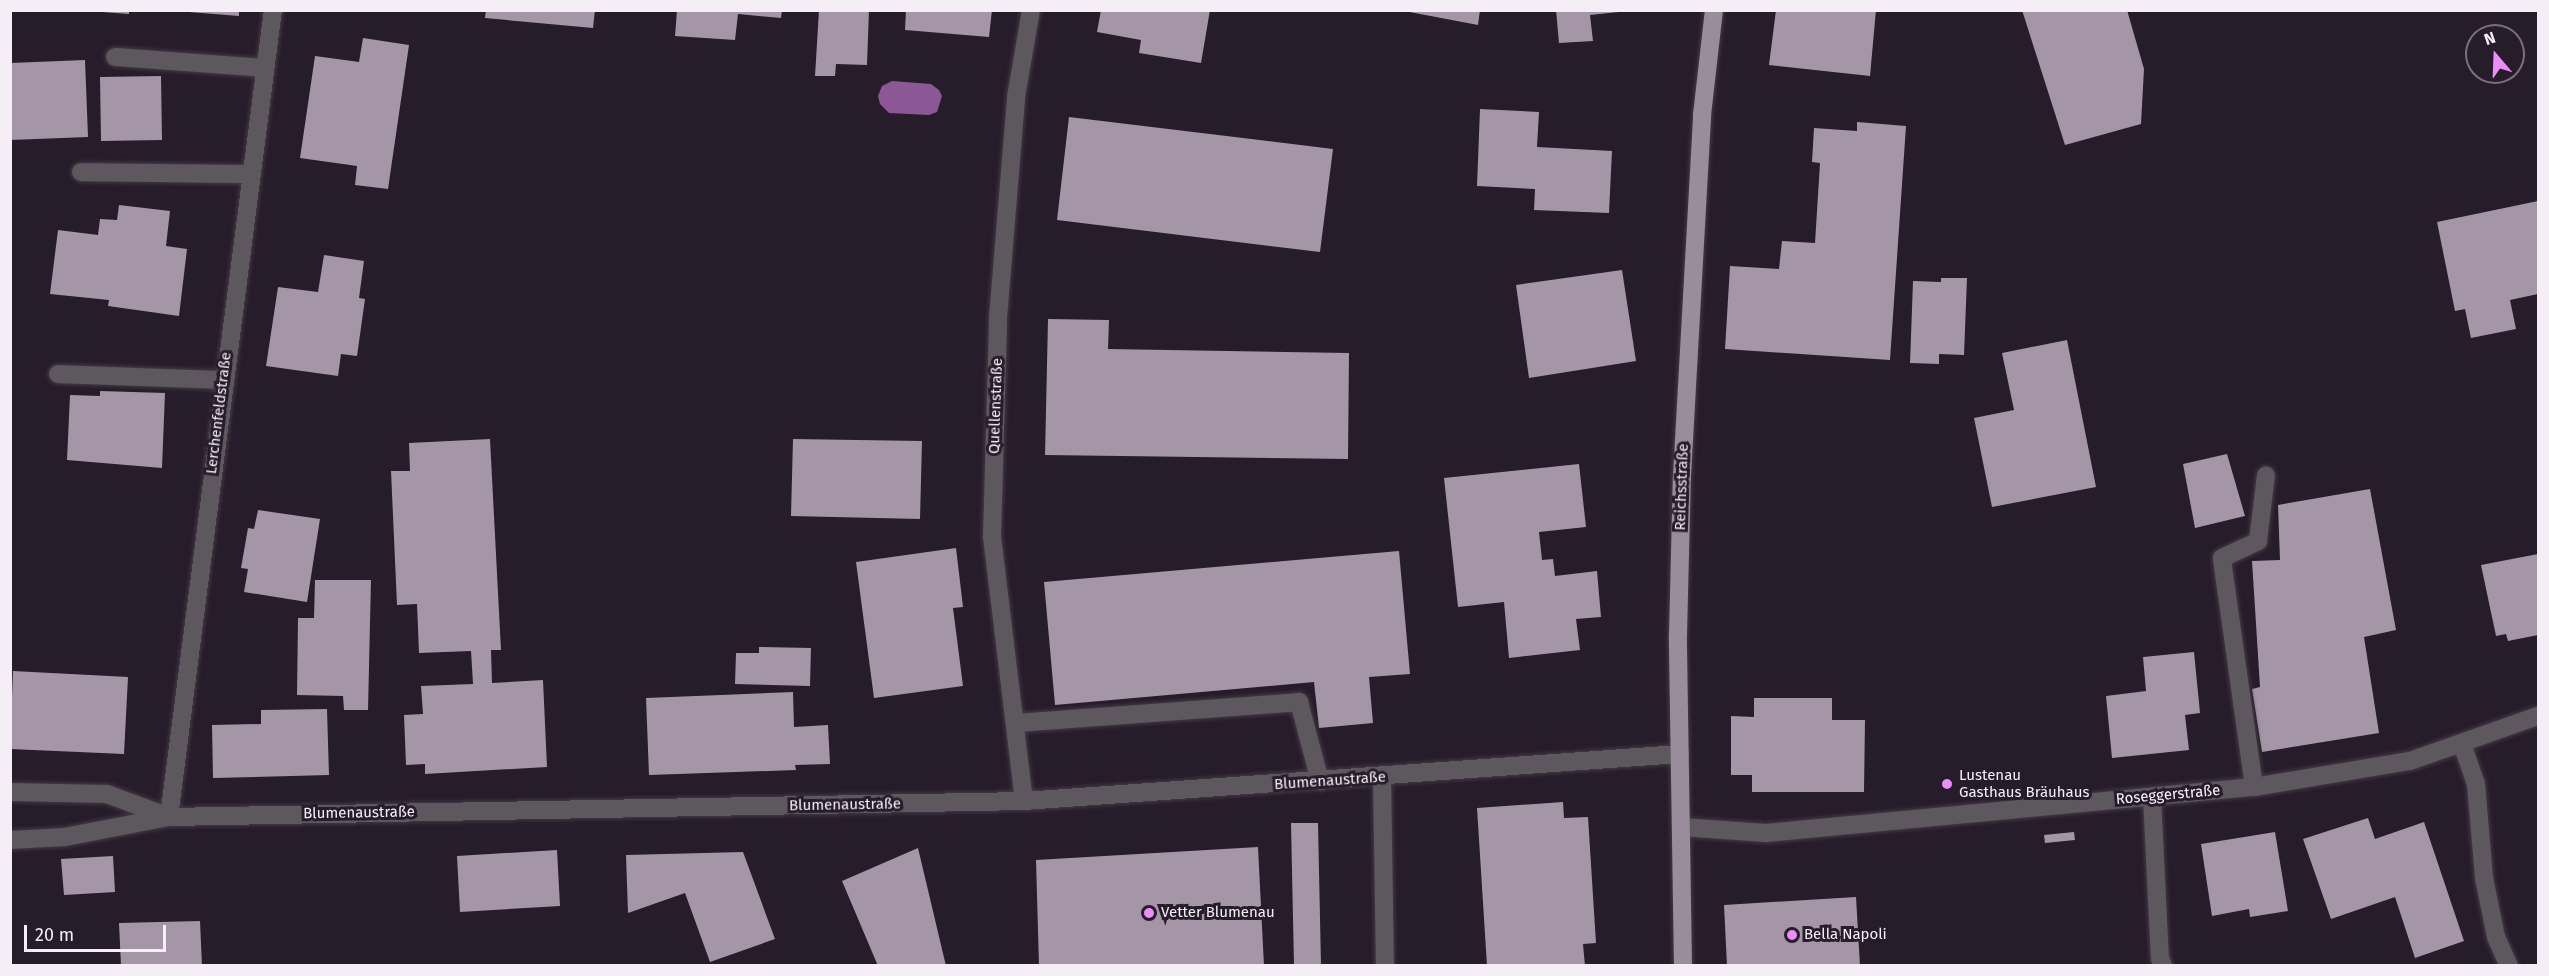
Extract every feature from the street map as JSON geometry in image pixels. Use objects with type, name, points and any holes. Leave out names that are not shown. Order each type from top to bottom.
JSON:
[{"type":"main road","name":"Reichsstraße","points":[[1683,966],[1680,754],[1682,476],[1702,115],[1714,10]]},
{"type":"street","name":"Lerchenfeldstraße","points":[[169,817],[223,380],[273,10]]},
{"type":"street","name":"Quellenstraße","points":[[1024,801],[992,538],[998,318],[1016,97],[1031,10]]},
{"type":"street","points":[[115,57],[266,68]]},
{"type":"street","points":[[81,172],[251,174]]},
{"type":"street","points":[[58,374],[223,380]]},
{"type":"street","points":[[2254,787],[2222,558],[2258,541],[2266,475]]},
{"type":"street","points":[[1015,723],[1299,702],[1320,782]]},
{"type":"street","name":"Roseggerstraße","points":[[1681,827],[1766,833],[2022,806],[2254,787],[2410,761],[2538,716]]},
{"type":"street","points":[[2462,744],[2475,784],[2484,878],[2496,937],[2509,966]]},
{"type":"street","name":"Blumenaustraße","points":[[10,840],[64,837],[169,817],[1024,801],[1382,778],[1680,754]]},
{"type":"street","points":[[1382,778],[1384,966]]},
{"type":"street","points":[[10,792],[107,794],[169,817]]},
{"type":"street","points":[[2152,797],[2160,958],[2163,966]]},
{"type":"shaded area","points":[[892,81],[931,84],[939,90],[942,96],[937,112],[929,115],[889,113],[880,104],[878,96],[882,86]]},
{"type":"building","points":[[102,10],[129,10],[129,14],[102,12]]},
{"type":"building","points":[[164,10],[239,10],[239,16]]},
{"type":"building","points":[[486,10],[595,10],[593,28],[485,18]]},
{"type":"building","points":[[677,10],[782,10],[781,18],[738,14],[735,40],[675,36]]},
{"type":"building","points":[[819,10],[869,10],[867,65],[836,64],[835,76],[815,76]]},
{"type":"building","points":[[906,10],[992,10],[989,37],[905,30]]},
{"type":"building","points":[[1101,10],[1210,10],[1201,63],[1139,53],[1141,40],[1097,32]]},
{"type":"building","points":[[1399,10],[1480,10],[1478,25]]},
{"type":"building","points":[[1556,10],[1619,10],[1619,12],[1590,15],[1593,41],[1559,43]]},
{"type":"building","points":[[1776,10],[1876,10],[1870,76],[1769,65]]},
{"type":"building","points":[[2022,10],[2127,10],[2144,69],[2141,124],[2065,145]]},
{"type":"building","points":[[363,38],[409,45],[388,189],[355,185],[357,166],[300,158],[315,56],[359,62]]},
{"type":"building","points":[[85,60],[88,137],[10,140],[10,63]]},
{"type":"building","points":[[161,76],[162,140],[101,141],[100,77]]},
{"type":"building","points":[[1480,109],[1539,112],[1537,147],[1612,151],[1609,213],[1534,210],[1535,189],[1477,186]]},
{"type":"building","points":[[1069,117],[1333,149],[1320,252],[1057,220]]},
{"type":"building","points":[[1857,122],[1906,126],[1890,360],[1725,349],[1730,266],[1779,269],[1782,241],[1815,243],[1820,163],[1812,162],[1814,128],[1857,131]]},
{"type":"building","points":[[2538,201],[2538,294],[2510,300],[2516,329],[2471,338],[2465,309],[2455,311],[2437,222]]},
{"type":"building","points":[[119,205],[170,211],[166,246],[187,249],[179,316],[108,306],[109,300],[50,294],[58,230],[98,235],[100,219],[117,220]]},
{"type":"building","points":[[324,255],[364,261],[359,298],[365,299],[357,356],[341,354],[338,376],[266,366],[278,287],[318,292]]},
{"type":"building","points":[[1622,270],[1636,361],[1529,378],[1516,285]]},
{"type":"building","points":[[1941,278],[1967,278],[1964,355],[1939,354],[1939,364],[1910,363],[1913,281],[1941,282]]},
{"type":"building","points":[[1048,319],[1109,320],[1108,349],[1349,353],[1348,459],[1045,455]]},
{"type":"building","points":[[2067,340],[2096,487],[1992,507],[1974,418],[2014,410],[2002,353]]},
{"type":"building","points":[[100,391],[165,393],[162,468],[67,460],[70,395],[100,396]]},
{"type":"building","points":[[490,439],[501,650],[491,650],[492,683],[543,680],[547,767],[425,774],[425,764],[406,765],[404,715],[423,714],[421,686],[473,684],[471,651],[419,653],[417,604],[397,605],[391,471],[410,471],[409,443]]},
{"type":"building","points":[[793,439],[922,441],[920,519],[791,516]]},
{"type":"building","points":[[2227,454],[2245,516],[2195,528],[2183,464]]},
{"type":"building","points":[[1579,464],[1586,527],[1539,532],[1542,560],[1553,559],[1555,576],[1597,571],[1601,617],[1576,619],[1580,650],[1509,658],[1504,602],[1458,607],[1444,478]]},
{"type":"building","points":[[2370,489],[2396,630],[2364,637],[2379,733],[2262,752],[2252,689],[2260,687],[2252,561],[2280,560],[2278,505]]},
{"type":"building","points":[[258,510],[320,519],[307,602],[244,592],[248,569],[241,568],[248,528],[254,529]]},
{"type":"building","points":[[956,548],[963,607],[953,608],[963,686],[874,698],[856,562]]},
{"type":"building","points":[[1399,551],[1410,674],[1369,677],[1373,723],[1319,728],[1314,682],[1055,705],[1044,582]]},
{"type":"building","points":[[2538,554],[2538,635],[2508,641],[2506,634],[2496,636],[2481,565]]},
{"type":"building","points":[[315,580],[371,580],[368,710],[344,710],[343,696],[297,695],[298,618],[314,618]]},
{"type":"building","points":[[759,647],[811,648],[810,686],[735,684],[736,653],[759,653]]},
{"type":"building","points":[[2194,652],[2200,713],[2185,715],[2189,750],[2112,758],[2106,696],[2146,691],[2143,657]]},
{"type":"building","points":[[13,671],[128,677],[124,754],[10,749]]},
{"type":"building","points":[[793,692],[794,727],[828,725],[830,764],[795,765],[796,770],[649,775],[646,698]]},
{"type":"building","points":[[1754,698],[1832,698],[1832,720],[1865,720],[1864,792],[1752,792],[1752,775],[1731,775],[1731,716],[1754,717]]},
{"type":"building","points":[[327,709],[329,775],[213,778],[212,725],[261,724],[261,710]]},
{"type":"building","points":[[1563,802],[1564,818],[1588,817],[1596,943],[1583,944],[1585,966],[1487,966],[1477,808]]},
{"type":"building","points":[[2368,818],[2375,839],[2424,822],[2464,941],[2415,958],[2395,897],[2331,919],[2303,839]]},
{"type":"building","points":[[1291,823],[1318,823],[1321,966],[1294,966]]},
{"type":"building","points":[[2074,832],[2075,840],[2045,843],[2044,835]]},
{"type":"building","points":[[2275,832],[2288,911],[2250,917],[2249,909],[2212,916],[2201,844]]},
{"type":"building","name":"Vetter Blumenau","points":[[1258,847],[1264,966],[1039,966],[1036,860]]},
{"type":"building","points":[[918,848],[946,966],[878,966],[842,881]]},
{"type":"building","points":[[557,850],[560,906],[460,912],[457,856]]},
{"type":"building","points":[[743,852],[775,939],[710,962],[685,893],[628,913],[626,855]]},
{"type":"building","points":[[113,856],[115,892],[64,895],[61,859]]},
{"type":"building","name":"Bella Napoli","points":[[1856,897],[1860,966],[1727,966],[1724,905]]},
{"type":"building","points":[[200,921],[202,966],[121,966],[119,923]]},
{"type":"place","name":"Lustenau Gasthaus Bräuhaus","points":[[1947,784]]},
{"type":"place","name":"Vetter Blumenau","points":[[1149,913]]},
{"type":"place","name":"Bella Napoli","points":[[1792,935]]}]
